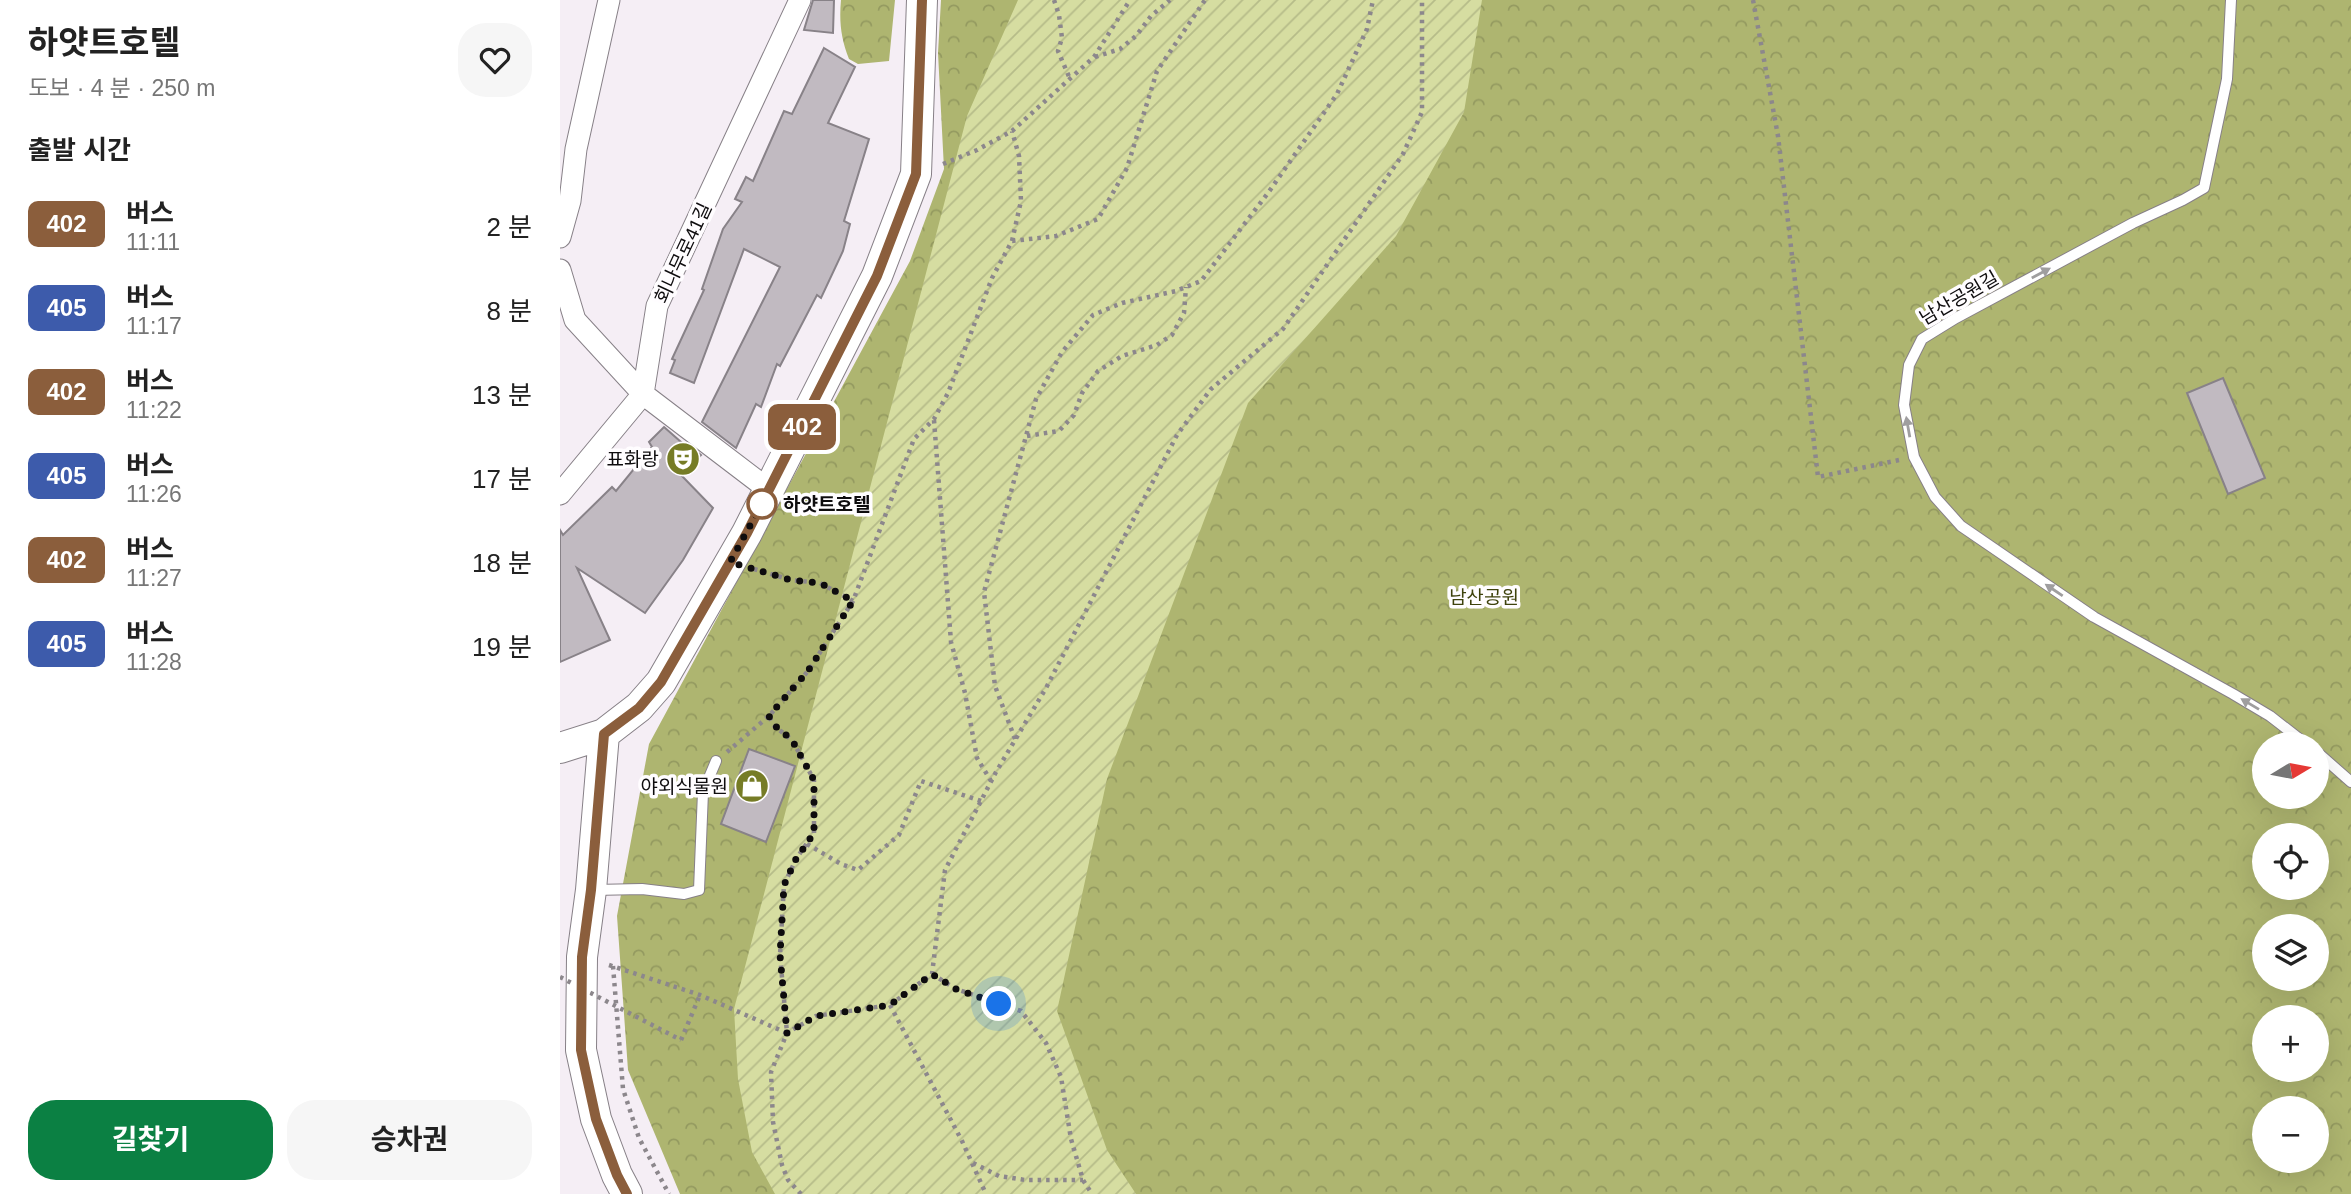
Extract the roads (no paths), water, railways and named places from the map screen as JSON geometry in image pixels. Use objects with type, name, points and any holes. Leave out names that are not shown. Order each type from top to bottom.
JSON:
[{"type":"main road","points":[[560,748],[604,734],[639,708],[661,682],[769,490],[877,276],[916,174],[922,0]]},
{"type":"main road","points":[[604,734],[591,890],[582,957],[581,1050],[596,1119],[627,1194]]},
{"type":"street","points":[[560,237],[570,201],[576,149],[609,0]]},
{"type":"street","name":"회나무로41길","points":[[643,394],[657,306],[800,0]]},
{"type":"street","points":[[560,270],[575,320],[643,394],[769,490]]},
{"type":"street","points":[[560,494],[643,394]]},
{"type":"lane","name":"남산공원길","points":[[2231,0],[2227,79],[2204,188],[2121,229],[1922,339],[1909,365],[1904,405],[1914,457],[1936,497],[1961,526],[2094,617],[2270,716],[2291,732]]},
{"type":"lane","points":[[591,890],[642,889],[684,894],[699,890],[703,792],[716,761]]},
{"type":"lane","points":[[2329,763],[2351,782]]},
{"type":"place","name":"표화랑","points":[[683,459]]},
{"type":"place","name":"하얏트호텔","points":[[762,504]]},
{"type":"place","name":"야외식물원","points":[[752,786]]},
{"type":"park label","name":"남산공원","points":[[1484,597]]}]
